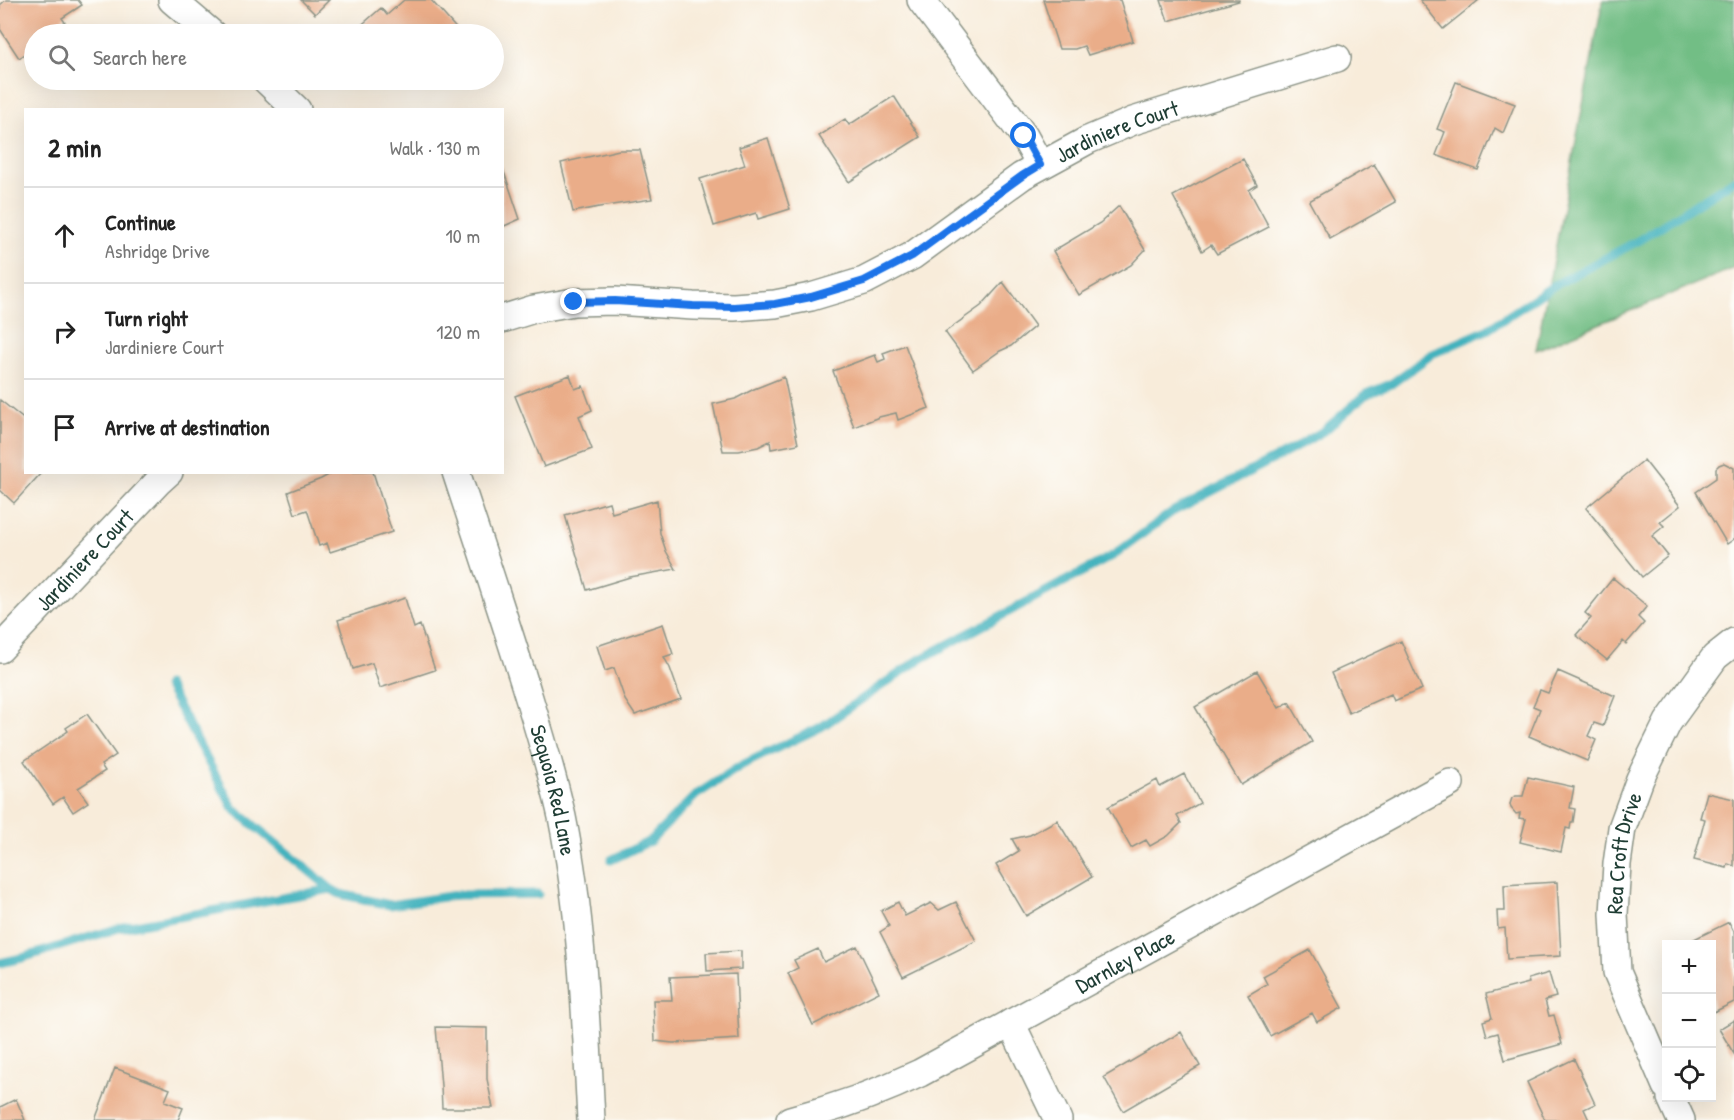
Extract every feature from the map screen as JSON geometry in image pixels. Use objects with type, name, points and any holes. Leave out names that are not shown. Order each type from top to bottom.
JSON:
[{"type":"street","points":[[172,0],[200,24]]},
{"type":"street","points":[[921,0],[1024,136],[1040,165]]},
{"type":"street","name":"Jardiniere Court","points":[[504,318],[534,309],[574,302],[615,301],[734,307],[775,304],[811,297],[864,281],[912,256],[1022,176],[1088,140],[1133,121],[1337,58]]},
{"type":"street","points":[[276,90],[295,108]]},
{"type":"street","name":"Jardiniere Court","points":[[0,649],[167,474]]},
{"type":"street","name":"Sequoia Red Lane","points":[[457,474],[521,670],[545,750],[561,816],[572,878],[585,979],[591,1120]]},
{"type":"street","name":"Rea Croft Drive","points":[[1662,1077],[1617,972],[1614,914],[1622,828],[1640,779],[1668,723],[1715,657],[1734,642]]},
{"type":"street","name":"Darnley Place","points":[[790,1120],[876,1093],[920,1073],[1450,783]]},
{"type":"street","points":[[1011,1023],[1058,1120]]},
{"type":"street","points":[[1673,1102],[1681,1120]]},
{"type":"green space","points":[[1603,0],[1734,0],[1734,268],[1536,350]]},
{"type":"building","points":[[6,0],[78,0],[82,5],[62,18],[66,24],[24,24],[24,55],[19,58],[0,29],[0,5]]},
{"type":"building","points":[[301,0],[329,0],[315,14]]},
{"type":"building","points":[[404,0],[431,0],[452,24],[363,24],[381,8],[387,15]]},
{"type":"building","points":[[1043,0],[1120,0],[1133,41],[1088,55],[1084,46],[1075,49],[1059,49]]},
{"type":"building","points":[[1161,0],[1239,0],[1239,1],[1168,21]]},
{"type":"building","points":[[1420,0],[1479,0],[1443,29]]},
{"type":"building","points":[[1456,82],[1515,104],[1503,133],[1495,128],[1478,170],[1436,155],[1445,132],[1437,129]]},
{"type":"building","points":[[894,96],[920,137],[849,182],[819,136],[845,119],[849,125]]},
{"type":"building","points":[[768,138],[790,209],[758,219],[756,213],[714,226],[700,179],[745,165],[739,147]]},
{"type":"building","points":[[619,150],[640,150],[652,199],[573,212],[561,163]]},
{"type":"building","points":[[1243,159],[1257,185],[1249,190],[1269,227],[1217,254],[1211,245],[1202,251],[1173,196]]},
{"type":"building","points":[[1374,164],[1396,202],[1330,239],[1309,201]]},
{"type":"building","points":[[504,172],[520,219],[504,226]]},
{"type":"building","points":[[1119,206],[1145,250],[1131,265],[1079,295],[1053,251],[1100,223]]},
{"type":"building","points":[[1003,282],[1035,326],[1011,346],[973,370],[945,332],[981,306]]},
{"type":"building","points":[[905,345],[929,408],[898,420],[896,413],[854,427],[833,371],[875,355],[878,362],[885,359],[883,353]]},
{"type":"building","points":[[570,375],[575,389],[583,386],[592,410],[579,416],[592,449],[544,467],[515,396]]},
{"type":"building","points":[[784,377],[798,444],[771,449],[770,441],[758,447],[739,451],[723,451],[713,404],[735,399]]},
{"type":"building","points":[[0,400],[24,419],[24,474],[40,474],[14,503],[0,490]]},
{"type":"building","points":[[1644,460],[1680,506],[1660,522],[1664,526],[1652,536],[1668,556],[1642,577],[1586,508]]},
{"type":"building","points":[[1724,463],[1734,468],[1734,539],[1727,544],[1696,492],[1716,478],[1716,468]]},
{"type":"building","points":[[330,474],[374,474],[392,532],[330,552],[327,543],[319,546],[307,510],[295,514],[288,492]]},
{"type":"building","points":[[657,500],[660,533],[666,551],[676,569],[630,577],[587,590],[565,515],[609,502],[612,513]]},
{"type":"building","points":[[1613,578],[1647,606],[1638,617],[1644,623],[1626,644],[1623,641],[1607,660],[1576,635],[1591,618],[1585,613]]},
{"type":"building","points":[[405,598],[414,628],[420,625],[435,670],[380,688],[372,663],[353,669],[338,620]]},
{"type":"building","points":[[663,624],[673,654],[664,657],[681,699],[635,715],[625,700],[614,668],[605,671],[597,646]]},
{"type":"building","points":[[1401,641],[1422,689],[1394,701],[1391,694],[1349,713],[1331,673]]},
{"type":"building","points":[[1257,671],[1279,708],[1289,702],[1312,742],[1241,785],[1195,707]]},
{"type":"building","points":[[1558,671],[1615,696],[1603,726],[1594,723],[1588,736],[1596,740],[1587,761],[1529,736],[1540,709],[1533,706],[1540,690],[1548,693]]},
{"type":"building","points":[[87,714],[116,755],[101,765],[105,771],[78,788],[88,802],[73,812],[63,797],[53,804],[24,761],[68,731],[66,728]]},
{"type":"building","points":[[1184,774],[1200,803],[1177,816],[1181,823],[1168,836],[1150,846],[1146,840],[1131,848],[1108,807],[1157,780],[1160,787]]},
{"type":"building","points":[[1528,777],[1574,787],[1570,808],[1575,809],[1573,822],[1571,822],[1570,829],[1566,828],[1561,852],[1520,842],[1526,819],[1519,818],[1520,813],[1516,814],[1510,804],[1512,798],[1523,796]]},
{"type":"building","points":[[1707,793],[1734,799],[1734,866],[1728,864],[1727,868],[1694,860],[1705,819],[1700,818]]},
{"type":"building","points":[[1057,820],[1092,877],[1026,916],[996,865],[1019,851],[1012,839],[1030,835]]},
{"type":"building","points":[[1557,882],[1561,956],[1507,959],[1505,928],[1498,929],[1497,911],[1505,911],[1504,885]]},
{"type":"building","points":[[898,902],[905,916],[931,903],[939,910],[956,902],[976,941],[903,977],[880,932],[889,926],[881,911]]},
{"type":"building","points":[[1729,922],[1734,932],[1734,1002],[1716,1011],[1716,940],[1692,940]]},
{"type":"building","points":[[857,946],[879,992],[813,1025],[788,973],[798,968],[794,960],[818,949],[824,962]]},
{"type":"building","points":[[1310,950],[1342,1008],[1317,1022],[1312,1013],[1270,1036],[1248,995],[1267,984],[1263,976]]},
{"type":"building","points":[[741,951],[741,969],[707,971],[706,953]]},
{"type":"building","points":[[1549,973],[1556,997],[1545,1000],[1549,1016],[1554,1015],[1562,1044],[1505,1060],[1498,1033],[1487,1036],[1483,1021],[1492,1018],[1486,994],[1529,983],[1528,979]]},
{"type":"building","points":[[736,974],[739,1039],[673,1043],[655,1041],[653,1000],[672,1000],[670,977]]},
{"type":"building","points":[[1734,1020],[1734,1054],[1719,1029]]},
{"type":"building","points":[[436,1027],[487,1028],[487,1079],[493,1108],[442,1108]]},
{"type":"building","points":[[1181,1032],[1200,1066],[1123,1111],[1104,1077]]},
{"type":"building","points":[[1574,1059],[1595,1104],[1584,1109],[1589,1120],[1545,1120],[1527,1082]]},
{"type":"building","points":[[115,1068],[170,1089],[165,1101],[183,1108],[178,1120],[95,1120]]},
{"type":"building","points":[[16,1099],[25,1120],[0,1120],[0,1107]]},
{"type":"waterway","points":[[611,860],[650,841],[696,795],[742,765],[821,727],[919,660],[1114,555],[1172,512],[1325,430],[1365,395],[1391,384],[1432,354],[1487,330],[1553,286],[1636,242],[1734,180]]},
{"type":"waterway","points":[[167,685],[233,808],[331,889],[340,894],[390,905],[457,895],[538,894]]},
{"type":"waterway","points":[[0,963],[119,928],[331,889]]},
{"type":"route","points":[[574,302],[615,301],[734,307],[775,304],[811,297],[864,281],[912,256],[1040,165],[1024,136]]}]
